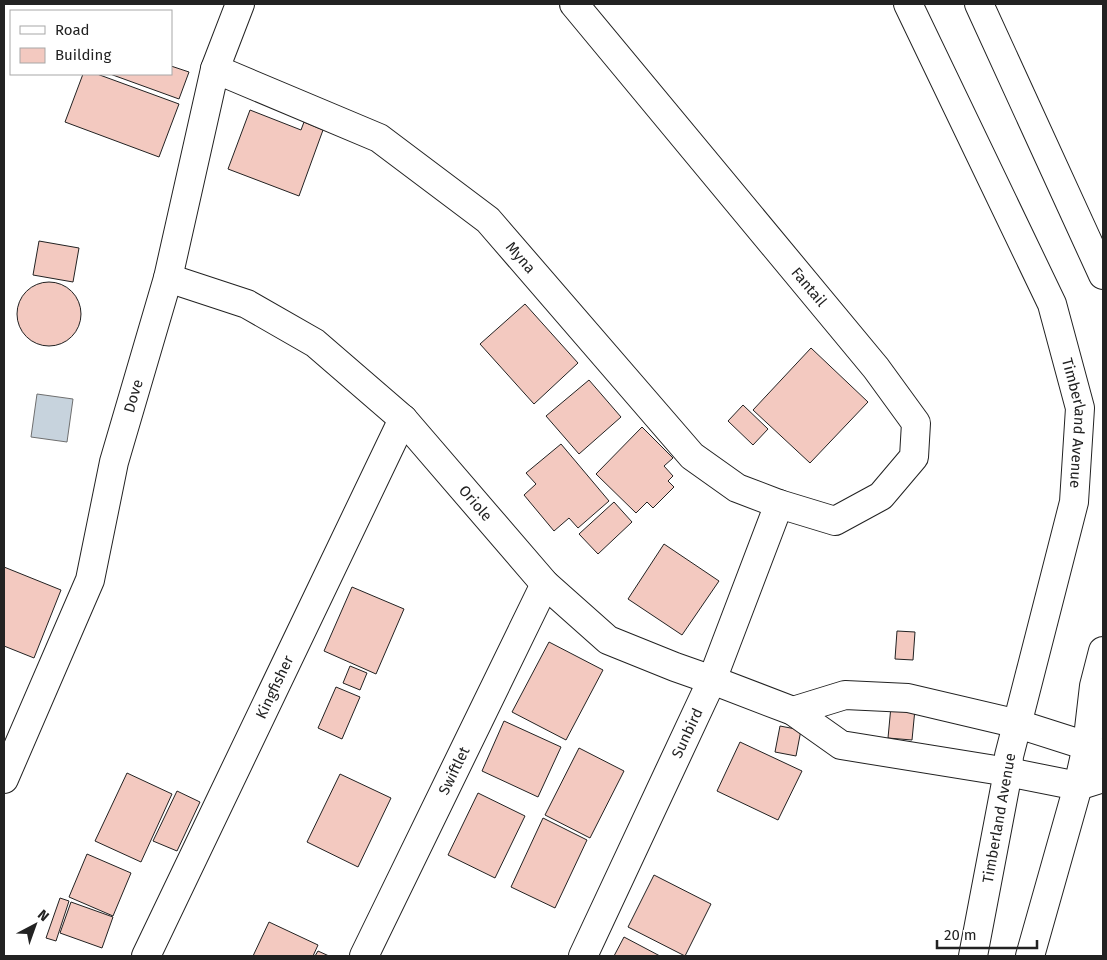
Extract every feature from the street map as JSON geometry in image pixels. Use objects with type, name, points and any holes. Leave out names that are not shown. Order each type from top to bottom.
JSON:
[{"type":"street","name":"Dove","points":[[4,779],[90,580],[114,462],[168,278],[215,69],[240,4]]},
{"type":"street","name":"Fantail","points":[[574,4],[876,368],[916,423],[914,458],[882,496],[835,521],[780,504]]},
{"type":"street","name":"Timberland Avenue","points":[[908,4],[1052,304],[1080,408],[1074,502],[1009,756],[1008,772],[972,956]]},
{"type":"street","points":[[979,4],[1103,275]]},
{"type":"street","name":"Myna","points":[[215,69],[379,138],[488,220],[692,456],[737,488],[780,504]]},
{"type":"street","name":"Oriole","points":[[168,278],[247,304],[315,343],[403,419],[545,584],[608,640],[793,711],[841,745],[1008,772],[1091,782]]},
{"type":"street","name":"Kingfisher","points":[[146,956],[403,419]]},
{"type":"street","name":"Sunbird","points":[[583,956],[712,680],[780,504]]},
{"type":"street","name":"Swiftlet","points":[[364,956],[545,584]]},
{"type":"street","points":[[1030,956],[1091,782],[1095,751],[1094,686],[1103,651]]},
{"type":"street","points":[[793,711],[844,695],[908,698],[1018,724],[1095,751]]},
{"type":"shaded area","points":[[37,394],[73,399],[67,442],[31,437]]},
{"type":"building","points":[[172,66],[189,72],[179,99],[113,75],[172,75]]},
{"type":"building","points":[[83,75],[100,75],[179,104],[159,157],[65,122]]},
{"type":"building","points":[[250,110],[301,130],[304,122],[323,130],[299,196],[228,169]]},
{"type":"building","points":[[39,241],[79,248],[73,282],[33,275]]},
{"type":"building","points":[[49,282],[67,288],[75,296],[81,314],[75,332],[67,340],[49,346],[31,340],[23,332],[17,314],[23,296],[31,288]]},
{"type":"building","points":[[525,304],[578,363],[534,404],[480,344]]},
{"type":"building","points":[[811,348],[868,402],[810,463],[753,410]]},
{"type":"building","points":[[589,380],[621,417],[579,454],[546,416]]},
{"type":"building","points":[[743,405],[768,429],[753,445],[728,421]]},
{"type":"building","points":[[642,427],[673,458],[664,466],[673,476],[668,481],[674,487],[653,508],[647,502],[636,513],[596,474]]},
{"type":"building","points":[[561,444],[609,501],[578,528],[569,518],[554,531],[524,495],[536,484],[526,473]]},
{"type":"building","points":[[614,502],[632,522],[598,554],[579,534]]},
{"type":"building","points":[[664,544],[719,581],[682,635],[628,599]]},
{"type":"building","points":[[4,567],[61,590],[34,658],[4,646]]},
{"type":"building","points":[[352,587],[404,609],[376,674],[324,651]]},
{"type":"building","points":[[897,631],[915,632],[913,660],[895,659]]},
{"type":"building","points":[[549,642],[603,670],[566,740],[512,712]]},
{"type":"building","points":[[350,666],[367,673],[360,690],[343,683]]},
{"type":"building","points":[[336,687],[360,697],[342,739],[318,728]]},
{"type":"building","points":[[891,706],[915,709],[912,740],[888,738]]},
{"type":"building","points":[[504,721],[561,747],[538,797],[482,771]]},
{"type":"building","points":[[780,726],[801,730],[796,756],[775,752]]},
{"type":"building","points":[[740,742],[802,771],[778,820],[717,791]]},
{"type":"building","points":[[579,748],[624,771],[590,838],[545,815]]},
{"type":"building","points":[[127,773],[172,794],[141,862],[95,841]]},
{"type":"building","points":[[340,774],[391,798],[358,867],[307,842]]},
{"type":"building","points":[[177,791],[200,802],[177,851],[153,841]]},
{"type":"building","points":[[478,793],[525,816],[495,878],[448,855]]},
{"type":"building","points":[[543,818],[587,840],[555,908],[511,887]]},
{"type":"building","points":[[87,854],[131,873],[113,916],[69,897]]},
{"type":"building","points":[[654,875],[711,904],[685,956],[628,927]]},
{"type":"building","points":[[60,898],[69,901],[56,941],[46,938]]},
{"type":"building","points":[[71,902],[113,917],[102,948],[60,933]]},
{"type":"building","points":[[269,922],[318,945],[313,956],[253,956]]},
{"type":"building","points":[[624,937],[660,956],[614,956]]},
{"type":"building","points":[[318,951],[329,956],[315,956]]}]
